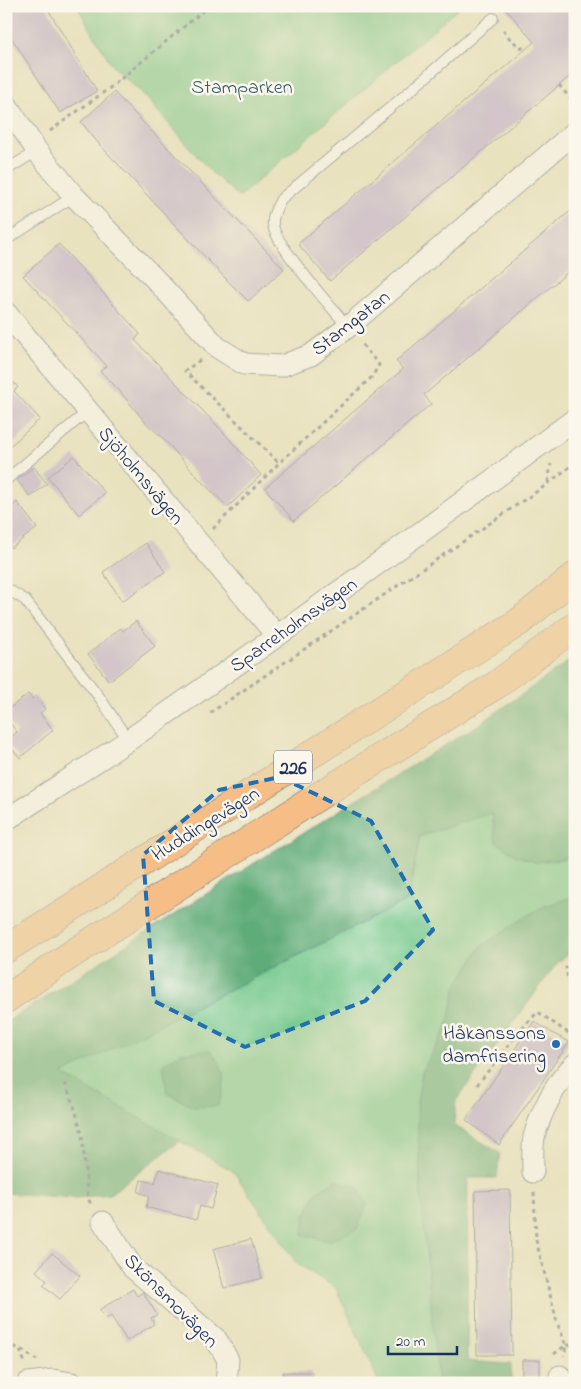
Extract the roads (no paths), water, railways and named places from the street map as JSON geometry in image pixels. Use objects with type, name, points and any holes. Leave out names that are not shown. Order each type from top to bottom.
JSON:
[{"type":"main road","name":"Huddingevägen","points":[[6,949],[518,622],[575,576]]},
{"type":"main road","name":"Huddingevägen","points":[[6,998],[156,900],[496,684],[575,626]]},
{"type":"street","name":"Stamgatan","points":[[6,104],[34,147],[74,196],[155,279],[217,347],[244,364],[281,366],[311,355],[348,327],[575,132]]},
{"type":"street","name":"Sjöholmsvägen","points":[[6,313],[277,636]]},
{"type":"street","name":"Sparreholmsvägen","points":[[6,820],[128,740],[277,636],[481,490],[575,419]]},
{"type":"street","points":[[533,1172],[534,1138],[541,1116],[564,1075],[575,1064]]},
{"type":"street","name":"Skönsmovägen","points":[[103,1222],[133,1268],[216,1339],[228,1360],[226,1383]]},
{"type":"street","points":[[28,1383],[53,1380],[72,1383]]},
{"type":"lane","points":[[348,327],[290,257],[272,227],[274,213],[281,199],[410,91],[493,18]]},
{"type":"lane","points":[[6,170],[34,147]]},
{"type":"lane","points":[[6,240],[74,196]]},
{"type":"lane","points":[[6,480],[88,411]]},
{"type":"lane","points":[[6,588],[25,600],[100,698],[128,740]]},
{"type":"place","name":"Håkanssons damfrisering","points":[[556,1044]]},
{"type":"park label","name":"Stamparken","points":[[242,86]]}]
